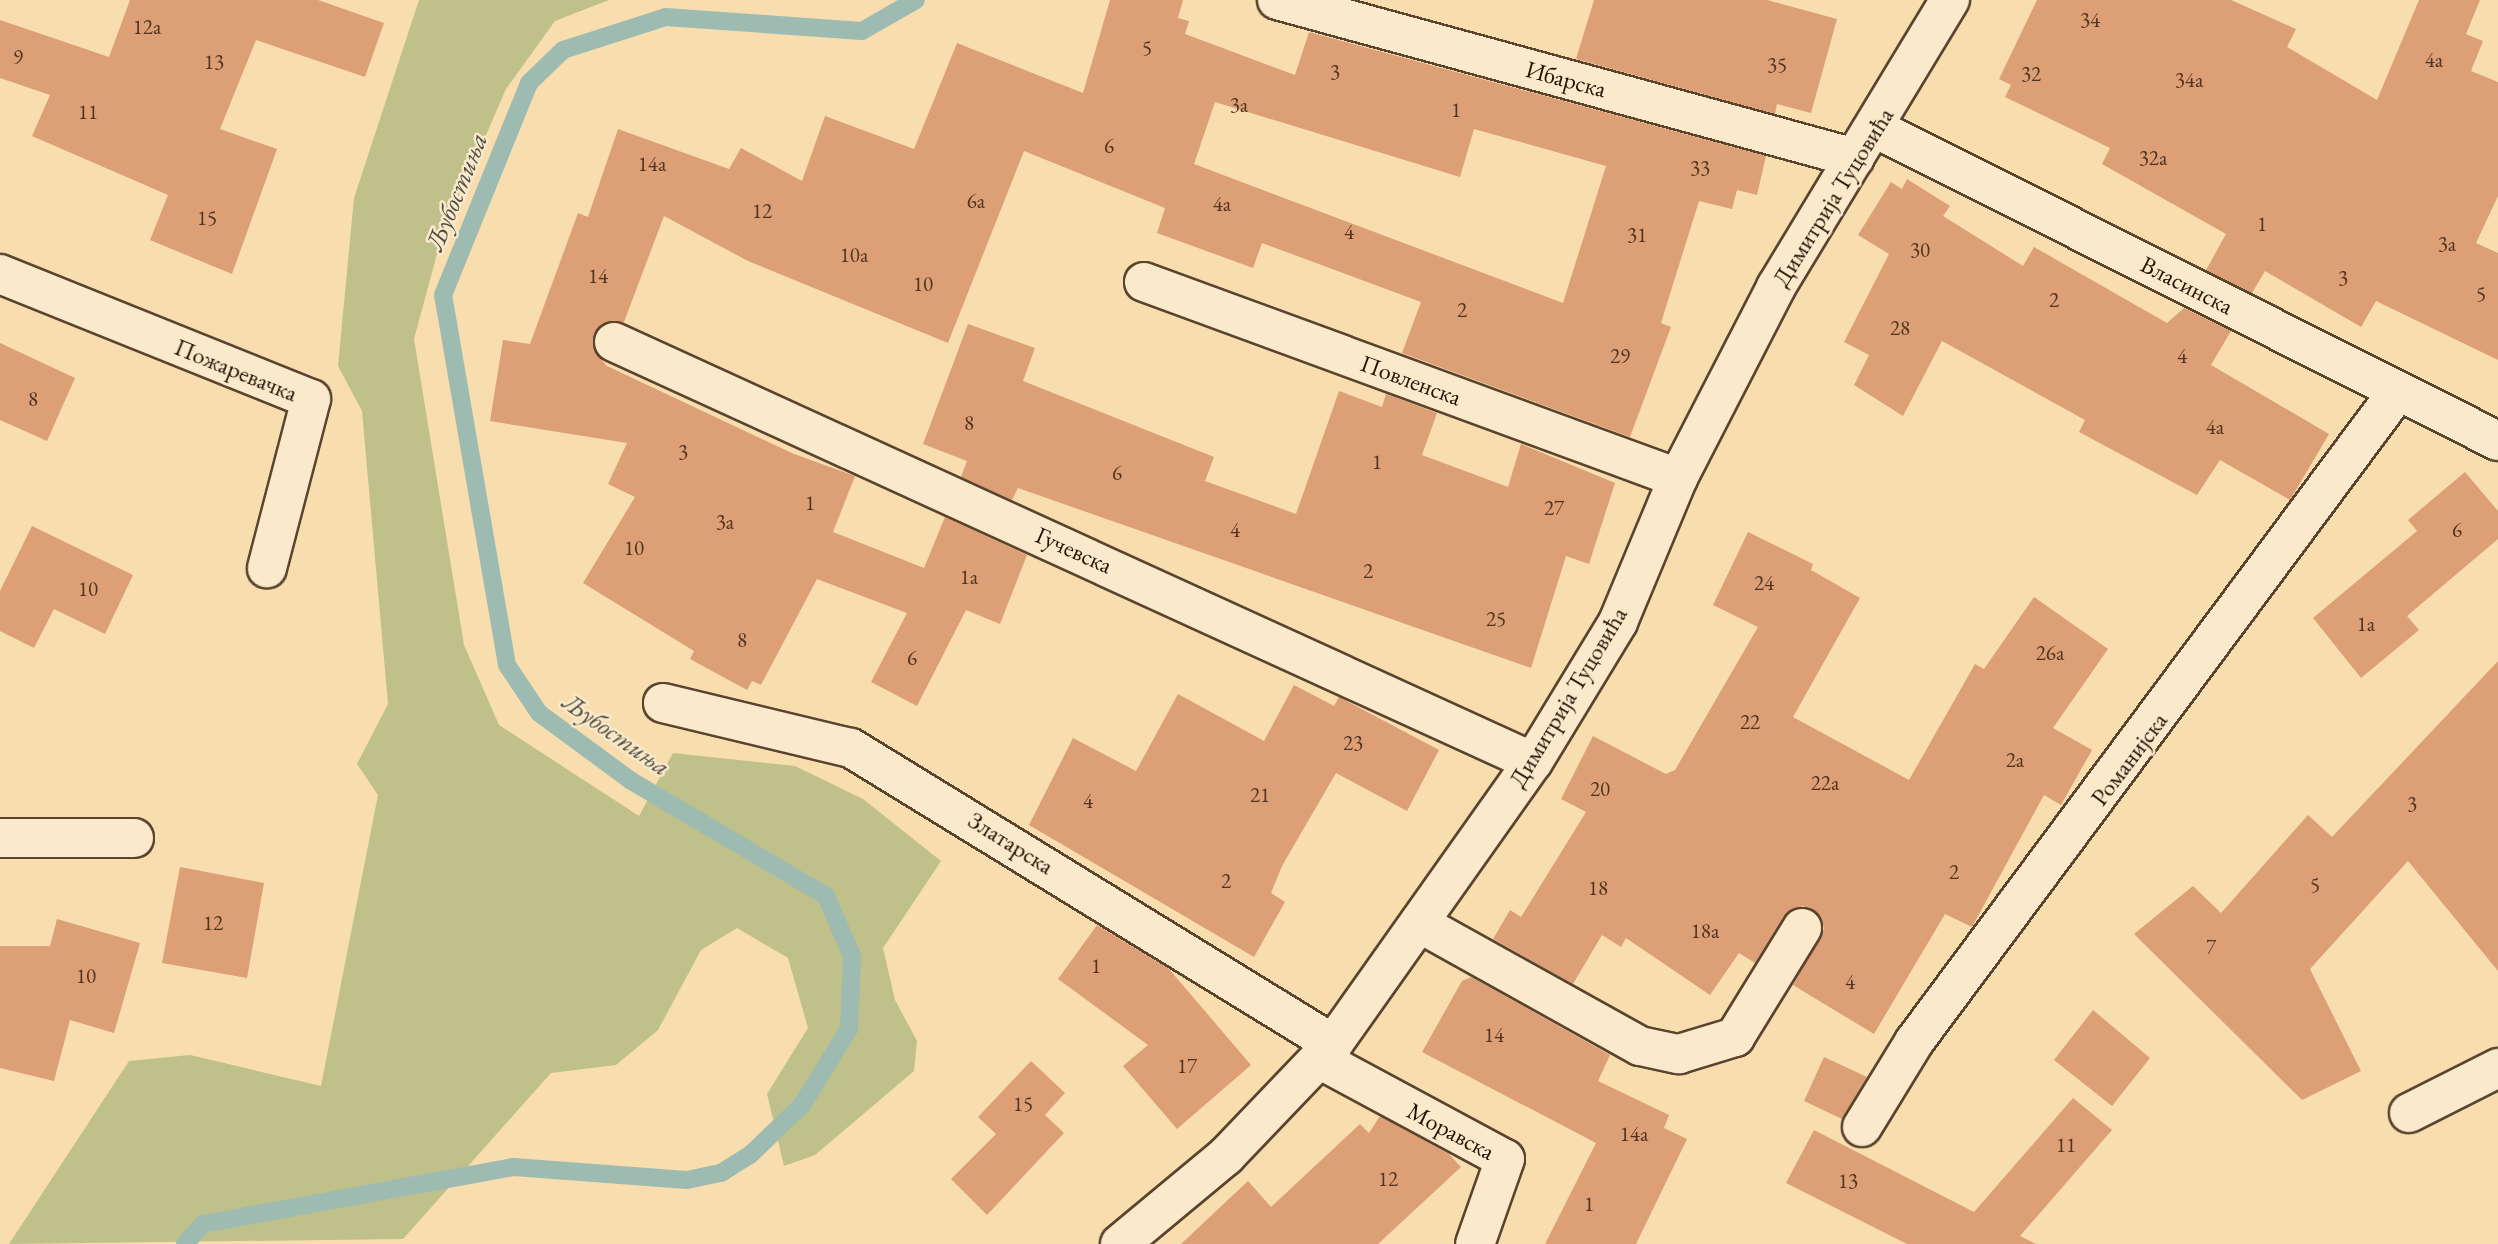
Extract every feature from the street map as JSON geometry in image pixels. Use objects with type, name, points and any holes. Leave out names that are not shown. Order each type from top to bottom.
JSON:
[{"type":"street","name":"Ибарска","points":[[1277,0],[1866,143]]},
{"type":"street","name":"Димитрија Туцовића","points":[[1120,1244],[1226,1156],[1326,1052],[1533,762],[1618,621],[1678,478],[1776,287],[1866,143],[1950,0]]},
{"type":"street","name":"Власинска","points":[[1866,143],[2398,391],[2498,441]]},
{"type":"street","name":"Пожаревачка","points":[[0,274],[310,400],[267,568]]},
{"type":"street","name":"Повленска","points":[[1144,282],[1678,478]]},
{"type":"street","name":"Гучевска","points":[[614,342],[1533,762]]},
{"type":"street","name":"Романијска","points":[[1862,1127],[1914,1042],[2398,391]]},
{"type":"street","name":"Златарска","points":[[663,703],[851,748],[1326,1052]]},
{"type":"street","points":[[0,838],[134,838]]},
{"type":"street","points":[[1419,923],[1640,1046],[1679,1054],[1735,1037],[1802,928]]},
{"type":"street","name":"Моравска","points":[[1326,1052],[1505,1159],[1475,1244]]},
{"type":"street","points":[[2409,1113],[2498,1068]]},
{"type":"green space","points":[[419,0],[609,0],[555,21],[506,89],[441,239],[414,339],[464,645],[499,725],[639,816],[673,753],[795,766],[863,799],[941,861],[883,948],[895,1000],[917,1041],[914,1071],[815,1155],[784,1166],[767,1094],[808,1028],[788,958],[737,928],[701,950],[658,1030],[616,1065],[551,1073],[403,1239],[9,1244],[129,1061],[190,1055],[321,1086],[378,795],[357,764],[388,704],[362,411],[338,366],[354,198]]},
{"type":"building","points":[[130,0],[318,0],[384,23],[365,77],[256,40],[220,129],[277,149],[232,274],[150,240],[168,195],[32,136],[50,95],[0,78],[0,20],[109,57]]},
{"type":"building","points":[[1110,0],[1183,0],[1178,18],[1189,21],[1185,34],[1295,75],[1309,32],[1766,156],[1757,195],[1737,190],[1732,209],[1699,201],[1661,323],[1671,327],[1630,437],[1402,353],[1421,302],[1262,243],[1253,268],[1157,233],[1165,208],[1024,151],[948,343],[748,261],[664,216],[624,322],[602,324],[594,334],[596,354],[607,366],[794,454],[855,476],[833,532],[924,568],[945,517],[1027,555],[1000,624],[966,610],[917,706],[871,682],[907,613],[817,579],[761,685],[752,681],[747,690],[690,659],[694,651],[583,583],[635,497],[608,484],[627,443],[490,421],[503,340],[530,344],[578,213],[588,217],[618,129],[729,169],[741,148],[802,181],[825,116],[914,149],[957,43],[1083,93]],"holes":[[[1215,102],[1460,177],[1474,129],[1606,166],[1563,303],[1194,164]]]},
{"type":"building","points":[[1594,0],[1767,0],[1837,19],[1811,113],[1777,104],[1775,114],[1576,59]]},
{"type":"building","points":[[2037,0],[2231,0],[2296,29],[2287,47],[2377,100],[2419,0],[2480,0],[2466,34],[2483,41],[2471,71],[2498,82],[2498,196],[2476,243],[2498,253],[2498,360],[2376,301],[2361,327],[2265,271],[2252,293],[2206,270],[2226,234],[2102,164],[2110,148],[2005,97],[2011,85],[1999,79]]},
{"type":"building","points":[[1907,179],[1950,206],[1943,216],[2023,266],[2034,247],[2167,323],[2184,308],[2231,331],[2211,365],[2329,434],[2290,500],[2220,460],[2197,495],[2079,432],[2085,420],[1942,341],[1903,416],[1854,385],[1869,355],[1844,342],[1889,254],[1858,235],[1891,182],[1902,189]]},
{"type":"building","points":[[968,324],[1035,348],[1023,381],[1214,457],[1205,481],[1296,514],[1339,391],[1382,407],[1386,394],[1437,413],[1422,455],[1508,487],[1521,444],[1615,483],[1589,564],[1566,556],[1531,668],[1018,488],[1012,500],[961,477],[967,461],[923,444]]},
{"type":"building","points":[[0,343],[75,378],[47,441],[0,420]]},
{"type":"building","points":[[2465,472],[2498,511],[2498,539],[2407,616],[2419,630],[2361,678],[2313,618],[2417,531],[2408,520]]},
{"type":"building","points":[[32,526],[133,575],[105,634],[54,609],[34,648],[0,631],[0,591]]},
{"type":"building","points":[[1748,532],[1813,564],[1811,570],[1860,598],[1793,717],[1909,780],[1975,664],[1984,669],[2034,597],[2108,649],[2053,728],[2092,750],[2061,805],[2044,795],[1972,927],[1945,914],[1874,1034],[1793,985],[1824,929],[1821,917],[1803,906],[1784,916],[1755,963],[1739,953],[1710,995],[1626,938],[1621,947],[1602,935],[1573,984],[1493,939],[1510,910],[1521,917],[1586,812],[1561,799],[1593,736],[1666,774],[1675,770],[1758,627],[1713,605]]},
{"type":"building","points":[[2498,661],[2498,971],[2408,861],[2310,969],[2361,1071],[2302,1100],[2134,934],[2193,886],[2221,913],[2308,815],[2332,837]]},
{"type":"building","points":[[1294,685],[1334,706],[1339,697],[1439,750],[1407,811],[1336,773],[1282,866],[1271,893],[1285,902],[1254,957],[1029,825],[1073,738],[1136,771],[1178,694],[1264,741]]},
{"type":"building","points":[[180,867],[264,883],[247,978],[162,963]]},
{"type":"building","points":[[57,919],[140,943],[114,1033],[70,1020],[54,1081],[0,1068],[0,946],[50,946]]},
{"type":"building","points":[[1097,925],[1169,969],[1251,1065],[1177,1129],[1123,1066],[1148,1045],[1058,979]]},
{"type":"building","points":[[1471,977],[1610,1055],[1598,1081],[1669,1115],[1664,1128],[1687,1139],[1636,1244],[1545,1244],[1596,1143],[1422,1052],[1462,981]]},
{"type":"building","points":[[2093,1010],[2150,1058],[2112,1106],[2054,1060]]},
{"type":"building","points":[[1824,1057],[1867,1077],[1842,1119],[1804,1101]]},
{"type":"building","points":[[1031,1061],[1065,1093],[1045,1115],[1064,1133],[987,1215],[951,1179],[996,1134],[978,1117]]},
{"type":"building","points":[[2073,1098],[2112,1130],[2020,1236],[2036,1244],[1907,1244],[1786,1183],[1814,1130],[1974,1212]]},
{"type":"building","points":[[1380,1116],[1449,1154],[1461,1167],[1378,1244],[1181,1244],[1248,1181],[1271,1207],[1360,1124],[1369,1133]]},
{"type":"waterway","name":"Љубостиња","points":[[185,1244],[203,1224],[514,1167],[687,1180],[721,1173],[750,1155],[802,1105],[849,1029],[852,956],[826,896],[630,780],[539,713],[507,665],[443,295],[529,83],[563,50],[666,17],[862,31],[916,0]]}]
